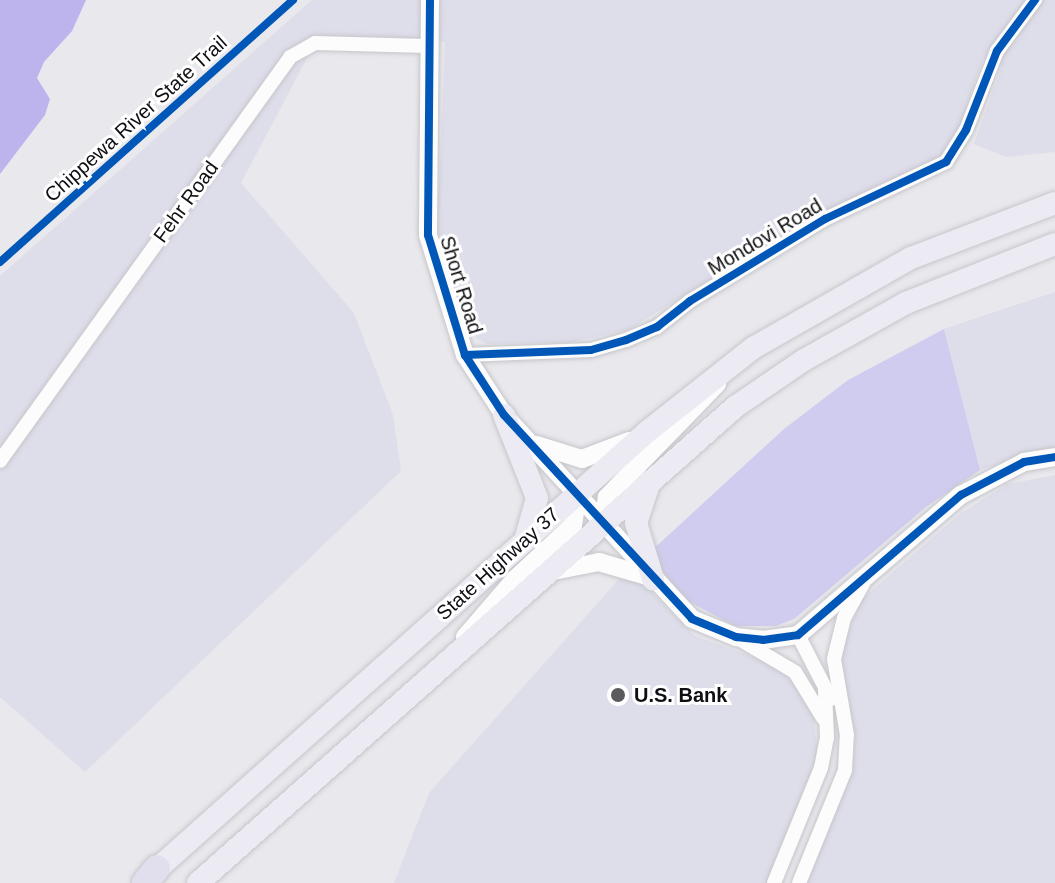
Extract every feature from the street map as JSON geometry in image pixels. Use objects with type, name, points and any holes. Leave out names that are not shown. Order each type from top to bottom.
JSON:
[{"type":"main road","name":"State Highway 37","points":[[148,878],[643,436],[778,331],[911,258],[1055,203]]},
{"type":"main road","name":"State Highway 37","points":[[198,883],[653,476],[747,398],[853,330],[960,277],[1055,244]]},
{"type":"main road","points":[[504,415],[537,498],[524,542]]},
{"type":"main road","points":[[653,476],[636,523],[653,579]]},
{"type":"street","name":"Short Road","points":[[430,0],[427,46],[428,235],[465,355],[504,415],[604,520],[653,579],[692,619],[736,637]]},
{"type":"street","name":"Mondovi Road","points":[[465,355],[591,350],[626,340],[657,327],[690,301],[825,219],[946,162],[966,130],[997,51],[1035,0]]},
{"type":"street","name":"Fehr Road","points":[[0,461],[290,57],[315,43],[427,46]]},
{"type":"street","points":[[604,520],[607,497],[696,409],[728,369]]},
{"type":"street","points":[[526,439],[554,454],[582,459],[643,436]]},
{"type":"street","points":[[736,637],[763,640],[798,635],[961,495],[1024,462],[1055,457]]},
{"type":"street","points":[[439,668],[507,587],[573,525],[578,493]]},
{"type":"street","points":[[547,572],[599,562],[653,579]]},
{"type":"street","points":[[799,883],[845,770],[836,645],[844,618],[867,577]]},
{"type":"street","points":[[798,635],[825,691],[842,715]]},
{"type":"street","points":[[736,637],[795,672],[827,725]]},
{"type":"street","points":[[774,883],[821,768],[827,725],[825,691]]},
{"type":"shaded area","points":[[0,0],[86,0],[72,31],[44,62],[37,78],[50,99],[45,115],[0,174]]},
{"type":"shaded area","points":[[312,0],[1055,0],[1055,152],[1006,157],[974,144],[1002,66],[983,58],[956,138],[942,157],[804,222],[628,330],[573,342],[488,344],[477,339],[458,312],[433,227],[439,190],[445,42],[315,43],[241,183],[354,313],[393,415],[401,471],[85,772],[0,697],[0,276]]},
{"type":"shaded area","points":[[1055,292],[1055,448],[980,470],[944,329]]},
{"type":"shaded area","points":[[944,329],[980,470],[926,507],[794,619],[776,626],[735,626],[682,598],[649,553],[784,429],[848,380]]},
{"type":"shaded area","points":[[1055,475],[1055,883],[806,883],[852,772],[855,736],[838,659],[861,600],[961,513],[1008,484]]},
{"type":"shaded area","points":[[628,569],[695,636],[779,666],[813,710],[818,756],[767,883],[394,883],[429,793]]},
{"type":"cycle path","name":"Chippewa River State Trail","points":[[0,262],[293,0]]},
{"type":"cycle path","points":[[430,0],[428,235],[465,355],[504,415],[692,619],[736,637],[763,640],[798,635],[961,495],[1024,462],[1055,457]]},
{"type":"cycle path","points":[[465,355],[591,350],[626,340],[657,327],[690,301],[825,219],[946,162],[966,130],[997,51],[1035,0]]},
{"type":"place","name":"U.S. Bank","points":[[618,695]]}]
